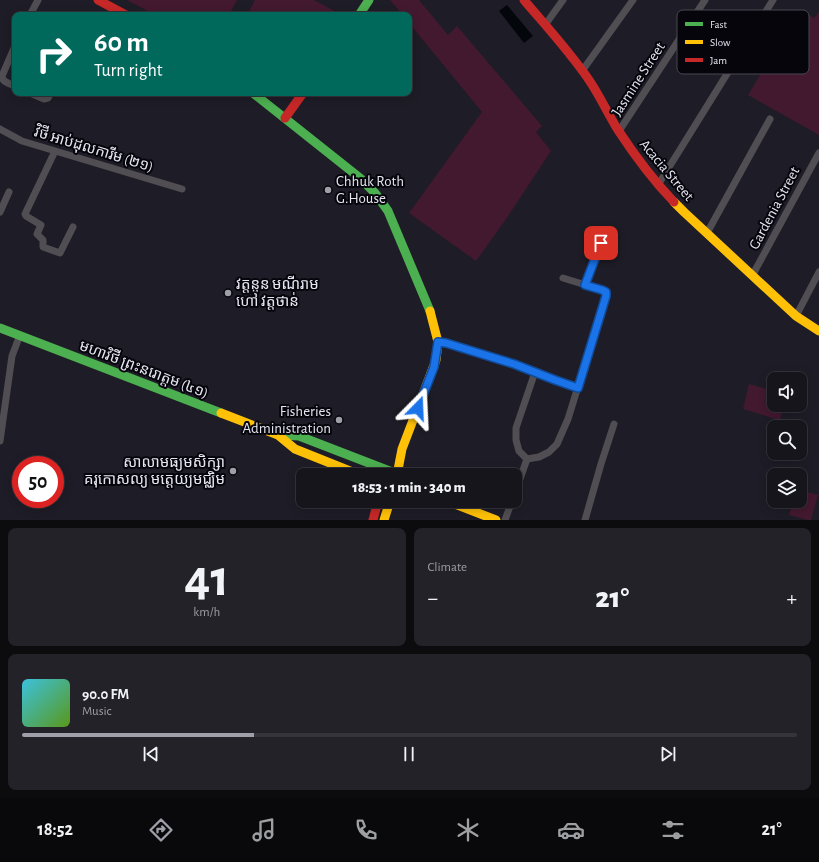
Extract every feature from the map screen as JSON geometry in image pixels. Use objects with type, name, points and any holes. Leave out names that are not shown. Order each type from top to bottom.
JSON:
[{"type":"main road","points":[[98,0],[120,12]]},
{"type":"main road","points":[[361,12],[369,0]]},
{"type":"main road","name":"Acacia Street","points":[[524,0],[582,70],[619,131],[658,185],[684,212],[796,316],[819,331]]},
{"type":"main road","points":[[257,96],[360,178],[372,188],[382,200],[430,309],[438,342],[434,367],[402,449],[390,468]]},
{"type":"main road","points":[[285,118],[301,96]]},
{"type":"main road","name":"មហាវិថី ព្រះនរោត្តម (៤១)","points":[[0,328],[69,356],[278,435],[300,436],[377,468]]},
{"type":"main road","name":"មហាវិថី ព្រះនរោត្តម (៤១)","points":[[278,435],[295,450],[342,468]]},
{"type":"main road","points":[[399,468],[402,449]]},
{"type":"main road","points":[[373,520],[376,508]]},
{"type":"main road","points":[[384,520],[388,508]]},
{"type":"main road","points":[[465,508],[496,520]]},
{"type":"street","points":[[32,12],[38,0]]},
{"type":"street","points":[[545,25],[563,0]]},
{"type":"street","points":[[582,70],[633,0]]},
{"type":"street","name":"Jasmine Street","points":[[698,10],[705,0]]},
{"type":"street","points":[[767,10],[773,0]]},
{"type":"street","name":"Jasmine Street","points":[[619,131],[677,43]]},
{"type":"street","points":[[12,53],[2,76],[4,81],[12,85]]},
{"type":"street","points":[[658,185],[727,74]]},
{"type":"street","points":[[37,96],[44,99],[49,96]]},
{"type":"street","points":[[707,233],[770,119]]},
{"type":"street","name":"វិថី អាប់ដុលការីម (២១)","points":[[0,129],[22,141],[182,189]]},
{"type":"street","points":[[55,151],[25,214],[41,225],[37,234],[43,240],[43,246],[60,253],[73,227]]},
{"type":"street","name":"Gardenia Street","points":[[752,276],[819,153]]},
{"type":"street","points":[[0,212],[9,192]]},
{"type":"street","points":[[585,285],[601,243]]},
{"type":"street","points":[[796,316],[819,272]]},
{"type":"street","points":[[527,459],[539,457],[549,452],[557,444],[568,419],[606,296],[606,292],[602,290],[563,278]]},
{"type":"street","points":[[0,440],[12,356],[20,335]]},
{"type":"street","points":[[438,342],[446,343],[514,364],[578,388]]},
{"type":"street","points":[[527,459],[519,451],[516,440],[516,428],[535,372]]},
{"type":"street","points":[[585,520],[614,424]]},
{"type":"street","points":[[522,473],[527,459]]},
{"type":"street","points":[[505,520],[509,508]]},
{"type":"shaded area","points":[[127,0],[237,0],[231,12],[149,12]]},
{"type":"shaded area","points":[[255,0],[314,0],[336,12],[249,12]]},
{"type":"shaded area","points":[[390,0],[419,0],[448,35],[457,26],[542,126],[536,132],[551,151],[476,261],[409,213],[482,112],[412,27],[412,12],[400,12]]},
{"type":"shaded area","points":[[507,5],[533,36],[524,43],[499,11]]},
{"type":"shaded area","points":[[819,12],[819,135],[748,95],[761,74],[809,74],[809,15],[814,18]]},
{"type":"shaded area","points":[[749,384],[767,389],[767,412],[782,412],[780,420],[743,409]]},
{"type":"shaded area","points":[[807,492],[818,495],[811,520],[789,515],[791,508],[807,508]]},
{"type":"traffic: fast","points":[[361,12],[369,0]]},
{"type":"traffic: fast","points":[[257,96],[360,178],[375,193],[388,211],[430,311]]},
{"type":"traffic: fast","points":[[0,328],[221,413]]},
{"type":"traffic: fast","points":[[278,435],[299,436],[382,468]]},
{"type":"traffic: slow","points":[[674,202],[796,316],[819,331]]},
{"type":"traffic: slow","points":[[398,468],[402,449],[436,360],[438,342],[430,311]]},
{"type":"traffic: slow","points":[[221,413],[278,435],[295,449],[342,468]]},
{"type":"traffic: slow","points":[[384,520],[388,508]]},
{"type":"traffic: slow","points":[[465,508],[496,520]]},
{"type":"traffic: jam","points":[[98,0],[120,12]]},
{"type":"traffic: jam","points":[[524,0],[558,39],[582,70],[631,149],[674,202]]},
{"type":"traffic: jam","points":[[285,118],[301,96]]},
{"type":"traffic: jam","points":[[373,520],[376,508]]},
{"type":"place","name":"Chhuk Roth G.House","points":[[328,190]]},
{"type":"place","name":"វត្តនួន មណីរាម ហៅ វត្តថាន់","points":[[228,293]]},
{"type":"place","name":"Fisheries Administration","points":[[339,420]]},
{"type":"place","name":"សាលាមធ្យមសិក្សា គរុកោសល្យ មត្តេយ្យមជ្ឈិម","points":[[233,471]]},
{"type":"route","points":[[418,408],[434,367],[438,342],[446,343],[514,364],[578,388],[606,296],[606,292],[585,285],[601,243]]}]
